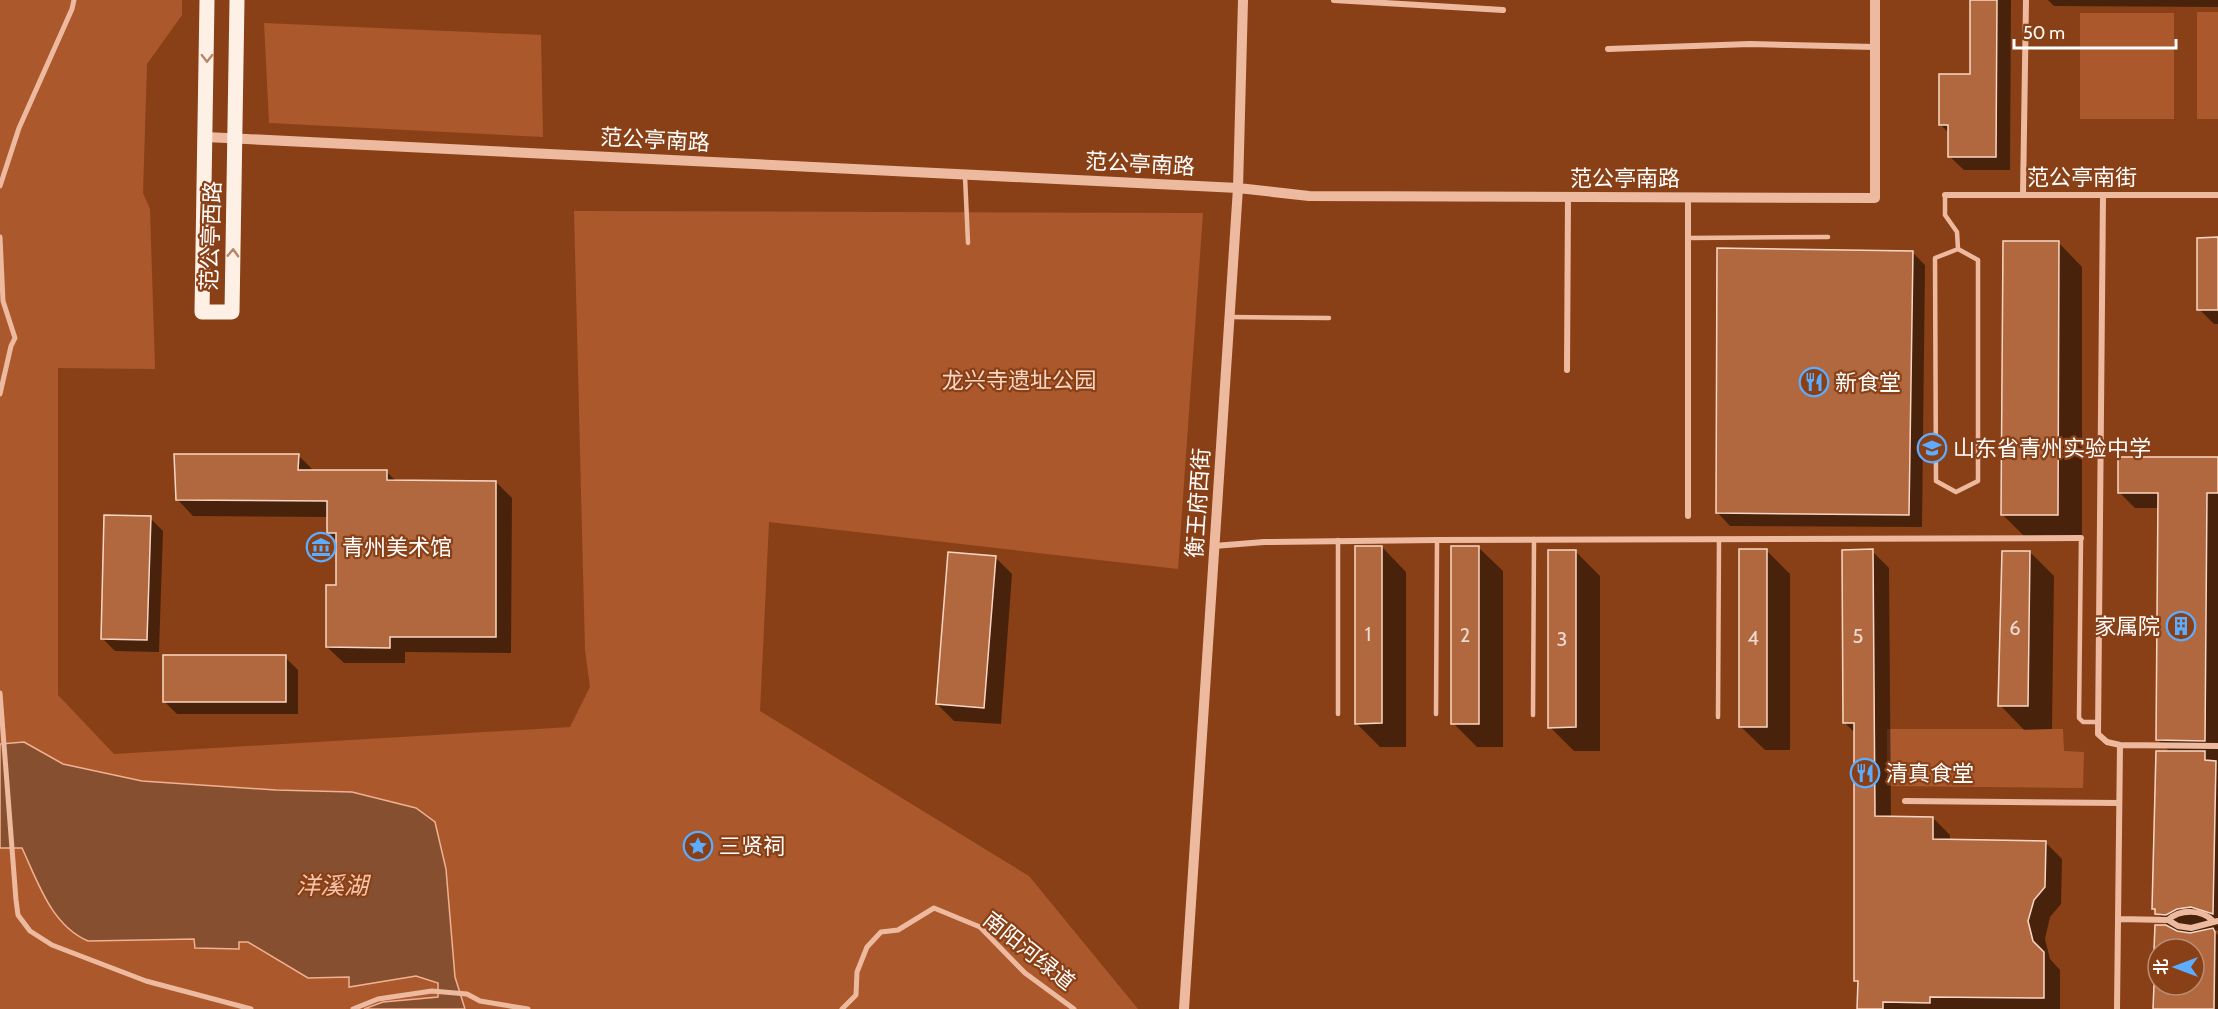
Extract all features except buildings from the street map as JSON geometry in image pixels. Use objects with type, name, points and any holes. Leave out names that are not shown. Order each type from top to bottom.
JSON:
[{"type":"main road","name":"范公亭西路","points":[[207,0],[202,312],[232,312],[237,139],[237,0]]},
{"type":"street","points":[[0,186],[19,128],[74,0]]},
{"type":"street","name":"衡王府西街","points":[[1184,1009],[1238,189],[1243,0]]},
{"type":"street","points":[[1334,0],[1503,10]]},
{"type":"street","name":"范公亭南路","points":[[206,137],[1238,189],[1310,196],[1875,198],[1875,0]]},
{"type":"street","points":[[2022,195],[2026,0]]},
{"type":"street","points":[[1608,49],[1750,44],[1875,47]]},
{"type":"street","name":"范公亭南街","points":[[1945,195],[2218,195]]},
{"type":"street","points":[[2103,195],[2098,734],[2102,739],[2120,745],[2218,746]]},
{"type":"street","points":[[1567,370],[1568,197]]},
{"type":"street","points":[[1688,198],[1688,516]]},
{"type":"street","points":[[0,237],[3,302],[15,338],[10,346],[0,394]]},
{"type":"street","points":[[1214,546],[1338,540],[2081,538]]},
{"type":"street","points":[[0,694],[18,915],[30,931],[52,945],[146,981],[252,1009]]},
{"type":"street","points":[[2116,1009],[2120,745]]},
{"type":"street","points":[[1905,801],[2119,803]]},
{"type":"street","name":"南阳河绿道","points":[[842,1009],[856,995],[857,972],[867,947],[881,932],[898,930],[934,908],[980,927],[1025,973],[1074,1009]]},
{"type":"street","points":[[2118,919],[2168,920],[2178,926],[2190,928],[2204,926],[2215,921],[2208,915],[2193,912],[2178,914],[2168,920]]},
{"type":"street","points":[[353,1009],[378,999],[432,991],[467,994],[480,1001],[528,1009]]},
{"type":"lane","points":[[965,175],[968,243]]},
{"type":"lane","points":[[1945,195],[1945,215],[1957,232],[1958,249]]},
{"type":"lane","points":[[1688,238],[1828,237]]},
{"type":"lane","points":[[1958,249],[1978,260],[1978,482],[1956,492],[1936,481],[1935,258],[1958,249]]},
{"type":"lane","points":[[1229,317],[1329,318]]},
{"type":"lane","points":[[2081,538],[2079,718],[2083,722],[2098,722]]},
{"type":"lane","points":[[1533,715],[1534,539]]},
{"type":"lane","points":[[1718,717],[1719,539]]},
{"type":"lane","points":[[1338,540],[1338,714]]},
{"type":"lane","points":[[1436,714],[1437,540]]},
{"type":"green space","name":"龙兴寺遗址公园","points":[[0,0],[182,0],[182,15],[147,64],[143,193],[150,209],[155,369],[58,368],[58,695],[114,754],[570,727],[590,687],[585,650],[574,211],[1203,213],[1178,569],[769,522],[760,711],[1029,876],[1138,1009],[0,1009]]},
{"type":"green space","points":[[2197,12],[2218,12],[2218,119],[2197,119]]},
{"type":"green space","points":[[2080,13],[2174,13],[2174,119],[2080,119]]},
{"type":"green space","points":[[264,23],[541,35],[543,137],[269,123]]},
{"type":"green space","points":[[1887,729],[2063,729],[2064,751],[2084,752],[2083,788],[1887,786]]},
{"type":"water","name":"洋溪湖","points":[[24,742],[63,764],[142,781],[276,790],[352,792],[416,808],[435,822],[446,869],[455,977],[465,1009],[364,1009],[383,1002],[438,997],[438,983],[416,976],[349,987],[349,977],[308,978],[248,942],[239,942],[239,949],[195,948],[194,939],[88,941],[75,934],[55,914],[22,848],[0,848],[0,744]]},
{"type":"place","name":"新食堂","points":[[1814,382]]},
{"type":"place","name":"山东省青州实验中学","points":[[1932,448]]},
{"type":"place","name":"青州美术馆","points":[[321,547]]},
{"type":"place","name":"家属院","points":[[2181,626]]},
{"type":"place","name":"清真食堂","points":[[1865,773]]},
{"type":"place","name":"三贤祠","points":[[698,846]]}]
